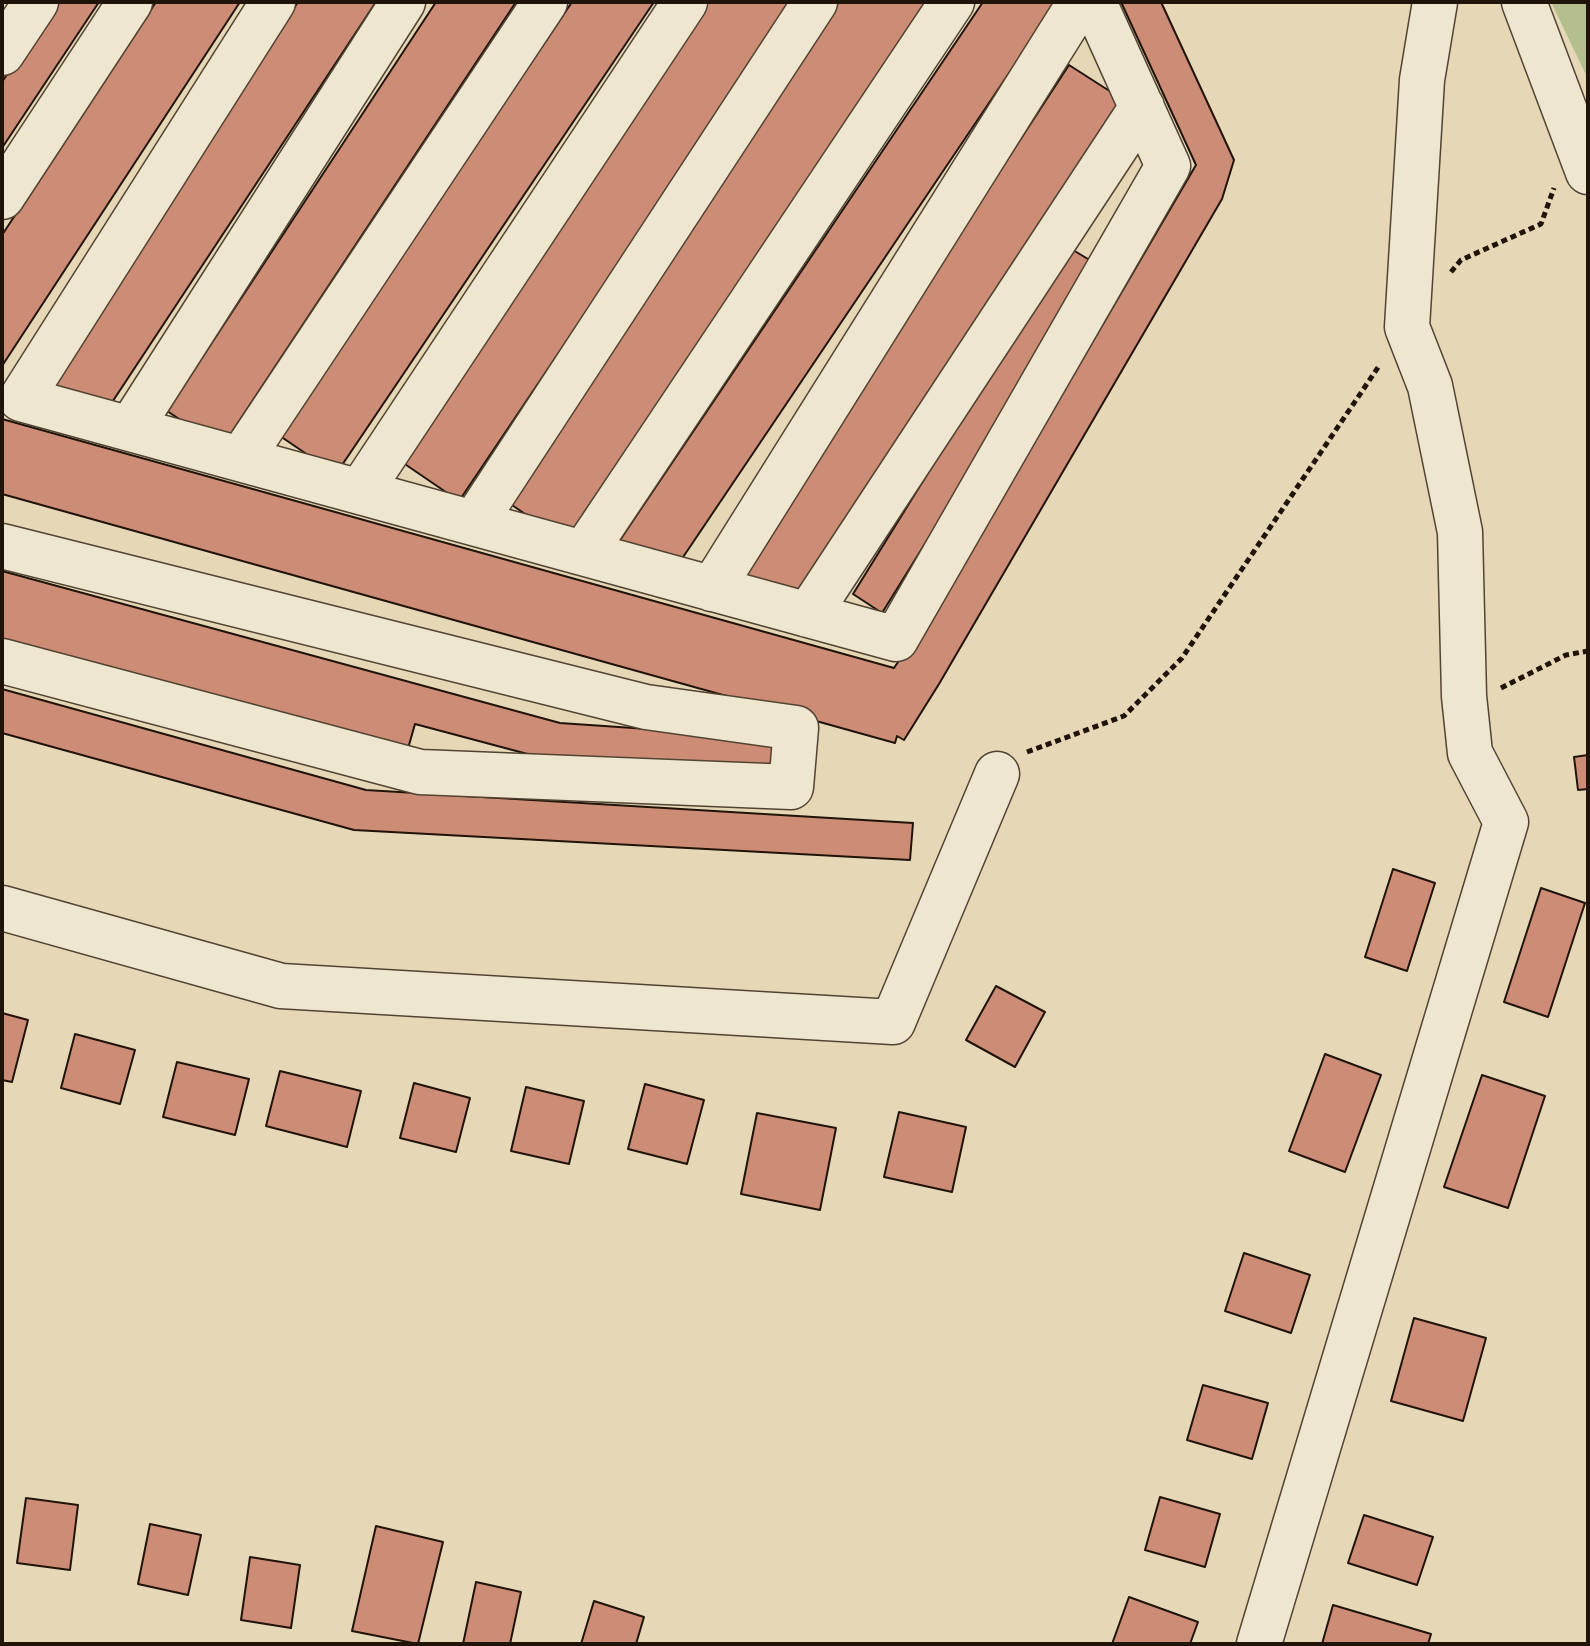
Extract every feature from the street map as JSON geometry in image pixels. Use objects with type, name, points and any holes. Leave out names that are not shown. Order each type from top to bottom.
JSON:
[{"type":"street","points":[[2,53],[36,2]]},
{"type":"street","points":[[2,197],[130,2]]},
{"type":"street","points":[[273,2],[11,401],[130,429],[896,639],[1168,166],[1094,2]]},
{"type":"street","points":[[130,429],[403,2]]},
{"type":"street","points":[[241,459],[545,2]]},
{"type":"street","points":[[360,492],[685,2]]},
{"type":"street","points":[[474,523],[815,2]]},
{"type":"street","points":[[584,553],[952,2]]},
{"type":"street","points":[[712,589],[1080,2]]},
{"type":"street","points":[[1259,1644],[1506,822],[1470,753],[1460,532],[1430,386],[1407,327],[1422,80],[1435,2]]},
{"type":"street","points":[[1524,2],[1581,153]]},
{"type":"street","points":[[808,615],[1142,107]]},
{"type":"street","points":[[2,546],[646,707],[796,728],[791,787],[420,772],[2,661]]},
{"type":"street","points":[[2,908],[281,986],[893,1022],[997,774]]},
{"type":"path","points":[[1443,282],[1461,260],[1541,224],[1581,153]]},
{"type":"path","points":[[997,774],[1031,750],[1124,716],[1182,658],[1407,327]]},
{"type":"path","points":[[1467,723],[1497,689],[1566,655],[1588,651]]},
{"type":"green space","points":[[1551,2],[1588,2],[1588,79]]},
{"type":"building","points":[[55,2],[99,2],[2,148],[2,82]]},
{"type":"building","points":[[156,2],[240,2],[2,366],[2,235]]},
{"type":"building","points":[[298,2],[376,2],[103,416],[48,380]]},
{"type":"building","points":[[436,2],[516,2],[222,447],[167,411]]},
{"type":"building","points":[[572,2],[654,2],[336,474],[280,436]]},
{"type":"building","points":[[703,2],[795,2],[459,501],[396,458]]},
{"type":"building","points":[[838,2],[928,2],[565,541],[503,499]]},
{"type":"building","points":[[983,2],[1057,2],[671,575],[620,540]]},
{"type":"building","points":[[1121,2],[1161,2],[1234,160],[1222,199],[904,740],[897,736],[895,743],[2,494],[2,419],[894,668],[955,577],[1196,165]]},
{"type":"building","points":[[1069,65],[1122,99],[790,607],[737,573]]},
{"type":"building","points":[[1068,247],[1098,265],[882,613],[853,594]]},
{"type":"building","points":[[2,571],[560,723],[780,738],[779,774],[550,760],[415,724],[407,752],[2,642]]},
{"type":"building","points":[[2,689],[366,790],[913,823],[910,860],[354,830],[2,733]]},
{"type":"building","points":[[1588,755],[1588,789],[1578,790],[1574,757]]},
{"type":"building","points":[[1393,869],[1435,883],[1407,971],[1365,957]]},
{"type":"building","points":[[1541,888],[1585,903],[1548,1017],[1504,1002]]},
{"type":"building","points":[[996,986],[1045,1012],[1015,1067],[966,1040]]},
{"type":"building","points":[[2,1013],[28,1020],[12,1082],[2,1080]]},
{"type":"building","points":[[75,1034],[135,1050],[120,1104],[61,1088]]},
{"type":"building","points":[[1325,1054],[1381,1075],[1345,1172],[1289,1151]]},
{"type":"building","points":[[177,1062],[249,1079],[235,1135],[163,1117]]},
{"type":"building","points":[[280,1071],[361,1091],[347,1147],[266,1126]]},
{"type":"building","points":[[1482,1075],[1545,1096],[1508,1208],[1444,1187]]},
{"type":"building","points":[[414,1083],[470,1098],[456,1152],[400,1138]]},
{"type":"building","points":[[645,1084],[704,1100],[687,1164],[628,1149]]},
{"type":"building","points":[[526,1087],[584,1101],[569,1164],[511,1151]]},
{"type":"building","points":[[899,1112],[966,1127],[952,1192],[884,1177]]},
{"type":"building","points":[[757,1113],[836,1128],[820,1210],[741,1194]]},
{"type":"building","points":[[1244,1253],[1310,1275],[1291,1333],[1225,1311]]},
{"type":"building","points":[[1414,1318],[1486,1338],[1463,1421],[1391,1401]]},
{"type":"building","points":[[1203,1385],[1268,1403],[1252,1459],[1187,1440]]},
{"type":"building","points":[[1160,1497],[1220,1514],[1205,1567],[1145,1550]]},
{"type":"building","points":[[26,1498],[78,1505],[70,1570],[17,1563]]},
{"type":"building","points":[[1364,1515],[1433,1537],[1417,1585],[1348,1563]]},
{"type":"building","points":[[150,1524],[201,1535],[188,1595],[138,1584]]},
{"type":"building","points":[[376,1526],[443,1542],[418,1644],[352,1631]]},
{"type":"building","points":[[250,1557],[300,1565],[291,1628],[241,1620]]},
{"type":"building","points":[[476,1582],[521,1592],[510,1644],[463,1644]]},
{"type":"building","points":[[1129,1597],[1198,1622],[1190,1644],[1112,1644]]},
{"type":"building","points":[[594,1601],[644,1617],[636,1644],[581,1644]]},
{"type":"building","points":[[1333,1605],[1431,1634],[1428,1644],[1322,1644]]}]
